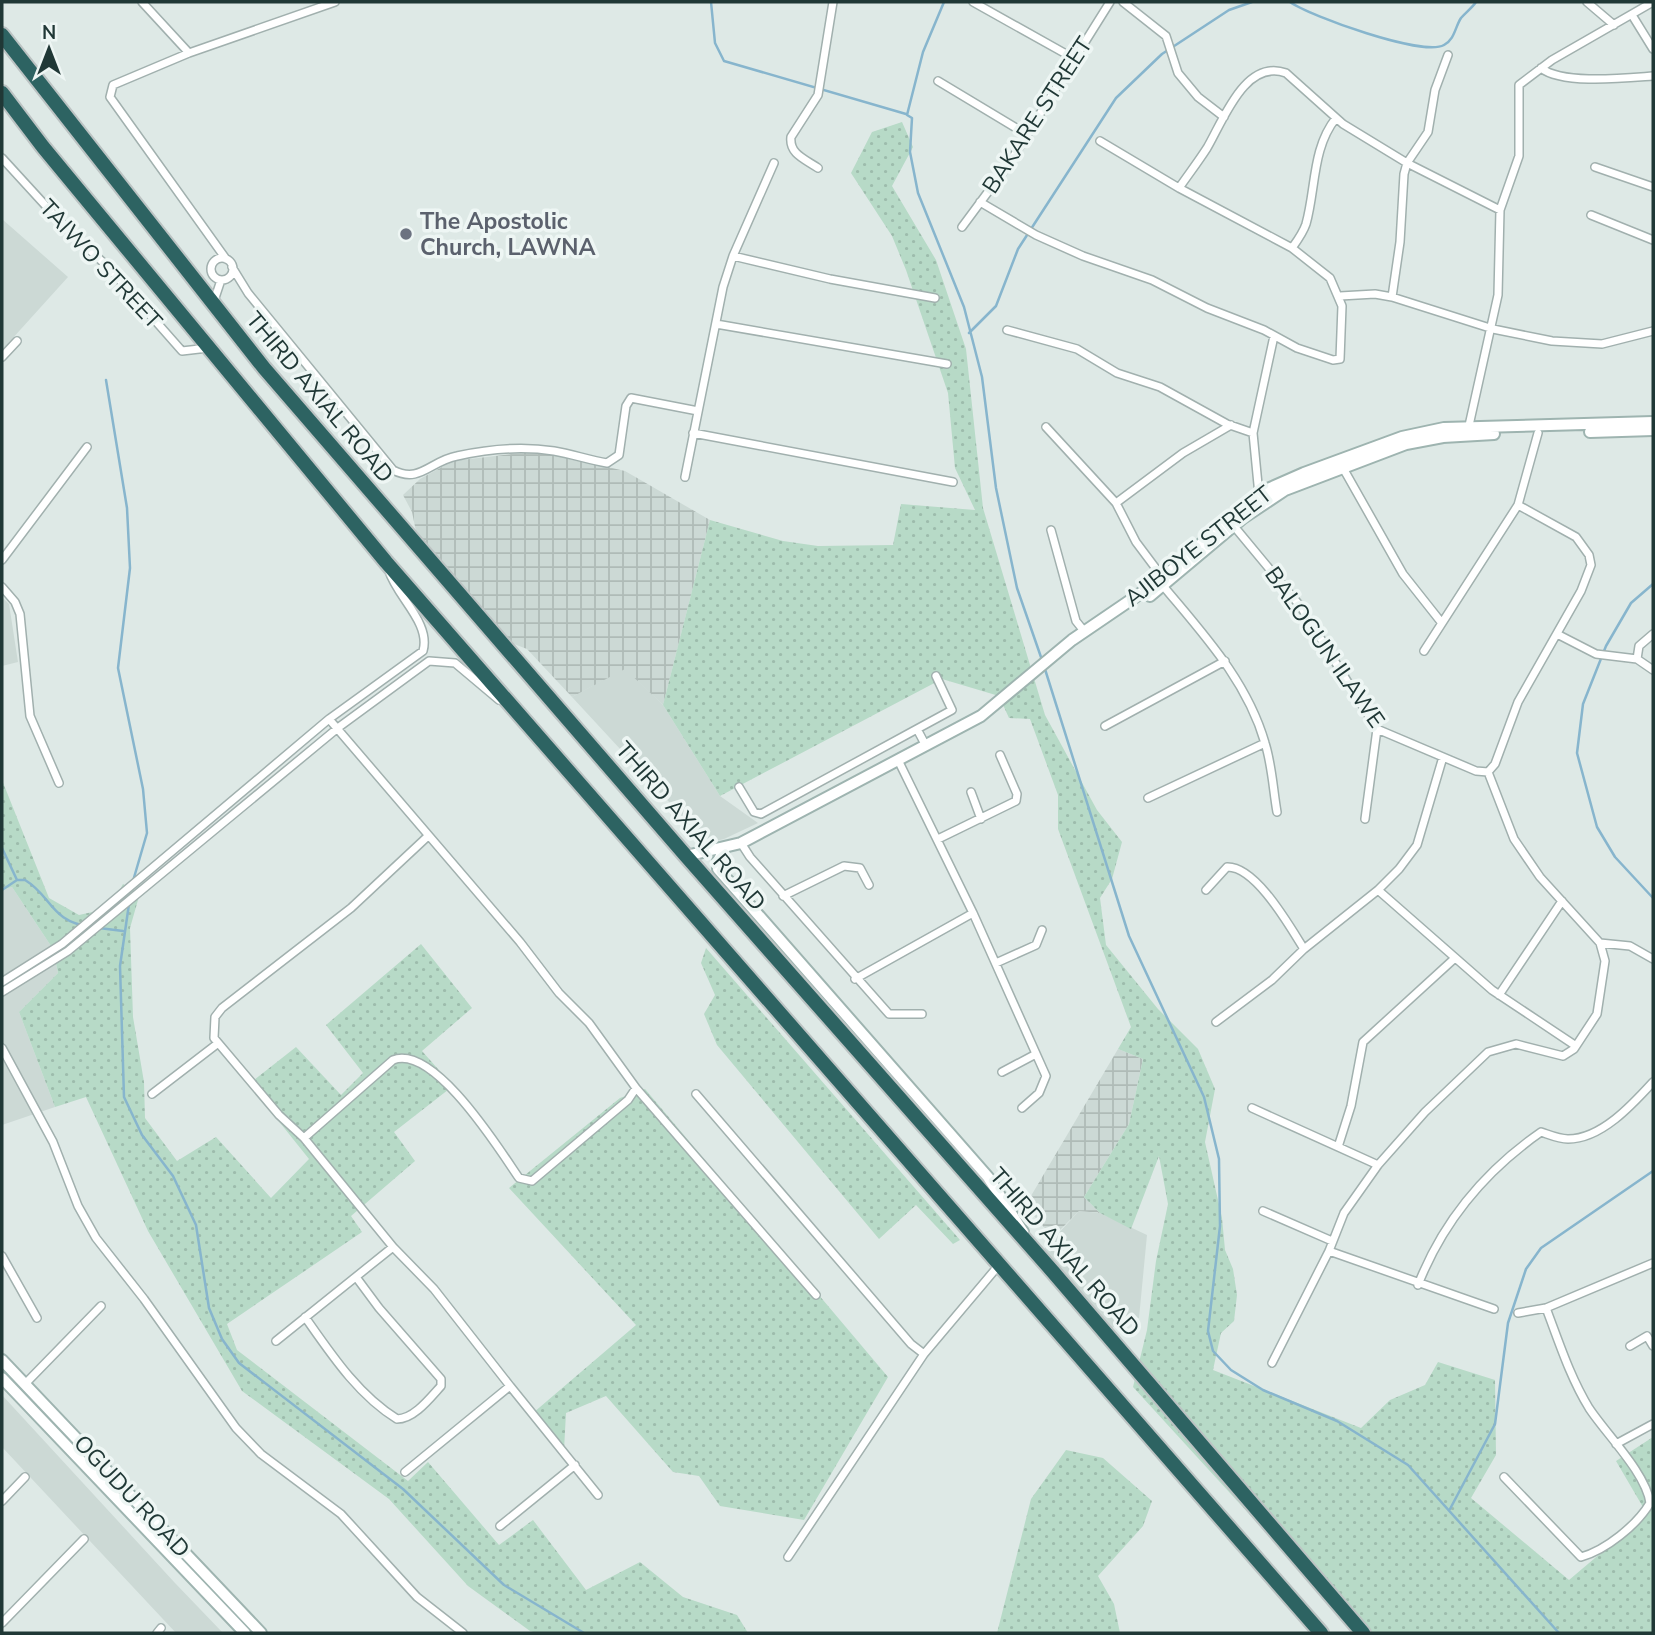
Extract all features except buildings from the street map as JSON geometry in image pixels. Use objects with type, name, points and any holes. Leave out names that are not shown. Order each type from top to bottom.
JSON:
[{"type":"highway","name":"THIRD AXIAL ROAD","points":[[2,35],[212,305],[686,856],[1031,1246],[1363,1633]]},
{"type":"highway","points":[[2,93],[208,348],[386,562],[1321,1633]]},
{"type":"street","points":[[142,2],[189,52]]},
{"type":"street","points":[[335,2],[317,11],[189,52],[113,85],[110,97],[248,293],[393,470],[405,476],[414,476],[452,456],[500,449],[554,451],[607,463],[619,455],[626,406],[631,398],[698,411]]},
{"type":"street","points":[[818,168],[792,151],[790,145],[791,137],[819,91],[833,2]]},
{"type":"street","points":[[972,2],[1075,59]]},
{"type":"street","name":"BAKARE STREET","points":[[962,226],[1026,134],[1110,2]]},
{"type":"street","points":[[1123,2],[1166,36],[1178,73],[1190,88],[1224,117]]},
{"type":"street","points":[[1587,2],[1614,25]]},
{"type":"street","points":[[1468,432],[1493,329],[1500,267],[1500,210],[1519,156],[1517,91],[1523,80],[1541,68],[1653,2]]},
{"type":"street","points":[[1632,15],[1653,49]]},
{"type":"street","points":[[1392,297],[1407,163],[1428,132],[1435,90],[1448,55]]},
{"type":"street","points":[[1541,68],[1556,76],[1614,79],[1653,76]]},
{"type":"street","points":[[1179,188],[1247,84],[1255,76],[1273,70],[1286,73],[1336,118],[1407,163],[1500,210]]},
{"type":"street","points":[[938,81],[1026,134]]},
{"type":"street","points":[[1292,248],[1305,228],[1321,147],[1327,129],[1336,118]]},
{"type":"street","points":[[980,202],[1036,235],[1083,257],[1152,280],[1207,308],[1264,330],[1273,337],[1333,360],[1340,359],[1342,306],[1340,296],[1330,278],[1292,248],[1179,188],[1100,141]]},
{"type":"street","name":"TAIWO STREET","points":[[2,158],[67,229],[107,266],[182,351],[208,348]]},
{"type":"street","points":[[685,477],[716,324],[733,257],[774,163]]},
{"type":"street","points":[[1595,167],[1653,187]]},
{"type":"street","points":[[1591,215],[1653,240]]},
{"type":"street","points":[[196,284],[212,274],[214,247]]},
{"type":"street","points":[[733,257],[830,279],[935,298]]},
{"type":"street","points":[[214,261],[226,259]]},
{"type":"street","points":[[212,305],[232,267]]},
{"type":"street","points":[[212,274],[248,293]]},
{"type":"street","points":[[1340,296],[1375,294],[1392,297],[1493,329],[1582,344],[1602,344],[1653,331]]},
{"type":"street","points":[[716,324],[947,364]]},
{"type":"street","points":[[1007,330],[1077,349],[1116,373],[1160,387],[1231,425],[1253,433]]},
{"type":"street","points":[[1259,495],[1253,433],[1273,337]]},
{"type":"street","points":[[2,357],[17,341]]},
{"type":"street","points":[[1468,432],[1653,422]]},
{"type":"street","points":[[1116,503],[1183,453],[1231,425]]},
{"type":"street","points":[[1046,427],[1116,503],[1136,542],[1241,686],[1265,743],[1277,812]]},
{"type":"street","points":[[1468,432],[1653,430]]},
{"type":"street","name":"AJIBOYE STREET","points":[[686,856],[741,844],[981,716],[1085,631],[1164,582],[1259,495],[1304,473],[1402,437],[1468,432]]},
{"type":"street","name":"AJIBOYE STREET","points":[[1231,522],[1285,490],[1422,440],[1468,432]]},
{"type":"street","points":[[693,433],[953,482]]},
{"type":"street","points":[[1424,651],[1518,505],[1538,433]]},
{"type":"street","points":[[2,560],[87,447]]},
{"type":"street","points":[[1343,468],[1403,574],[1441,622]]},
{"type":"street","points":[[1272,1363],[1329,1251],[1344,1213],[1378,1166],[1425,1112],[1488,1052],[1516,1044],[1563,1056],[1576,1046],[1597,1014],[1605,961],[1600,943],[1540,877],[1514,838],[1488,772],[1495,764],[1518,702],[1588,576],[1589,555],[1576,537],[1518,505]]},
{"type":"street","name":"BALOGUN ILAWE","points":[[1231,522],[1308,617],[1377,729],[1476,771],[1488,772]]},
{"type":"street","points":[[1051,530],[1076,621],[1085,631]]},
{"type":"street","points":[[2,982],[61,944],[329,719],[423,651],[426,640],[393,584],[386,562]]},
{"type":"street","points":[[2,587],[15,602],[20,614],[30,716],[59,783]]},
{"type":"street","points":[[1557,634],[1596,654],[1637,659],[1653,670]]},
{"type":"street","points":[[1637,659],[1639,646],[1653,634]]},
{"type":"street","points":[[2,992],[68,951],[339,727],[429,661],[455,663],[486,691],[514,709]]},
{"type":"street","points":[[1105,726],[1225,661]]},
{"type":"street","points":[[739,787],[754,812],[761,814],[952,710],[936,676]]},
{"type":"street","points":[[329,719],[339,727],[427,837],[520,942],[559,993],[589,1023],[636,1088],[816,1295]]},
{"type":"street","points":[[917,729],[926,746]]},
{"type":"street","points":[[1365,819],[1377,729]]},
{"type":"street","points":[[1148,798],[1265,743]]},
{"type":"street","points":[[938,839],[1016,801],[1017,794],[1000,755]]},
{"type":"street","points":[[1216,1021],[1272,980],[1304,948],[1378,890],[1417,845],[1443,757]]},
{"type":"street","points":[[899,762],[973,913],[1045,1076],[1045,1085],[1022,1108]]},
{"type":"street","points":[[971,792],[981,819]]},
{"type":"street","points":[[427,837],[351,908],[222,1008],[212,1027],[217,1044],[304,1138],[393,1247],[434,1289],[598,1495]]},
{"type":"street","points":[[741,844],[855,979],[889,1014],[922,1014]]},
{"type":"street","points":[[725,848],[718,861],[718,869],[988,1177],[1031,1246]]},
{"type":"street","points":[[783,896],[844,866],[860,868],[869,885]]},
{"type":"street","points":[[1206,890],[1227,867],[1234,867],[1265,890],[1304,948]]},
{"type":"street","points":[[1378,890],[1499,995],[1576,1046]]},
{"type":"street","points":[[1499,995],[1562,901]]},
{"type":"street","points":[[855,979],[973,913]]},
{"type":"street","points":[[996,963],[1036,945],[1042,930]]},
{"type":"street","points":[[1600,943],[1630,946],[1653,959]]},
{"type":"street","points":[[1338,1147],[1351,1106],[1363,1042],[1455,958]]},
{"type":"street","points":[[152,1094],[217,1044]]},
{"type":"street","points":[[2,1048],[53,1142],[78,1206],[96,1238],[160,1321],[236,1428],[261,1454],[341,1514],[417,1597],[463,1633]]},
{"type":"street","points":[[1002,1072],[1036,1054]]},
{"type":"street","points":[[304,1138],[393,1060],[408,1058],[438,1074],[486,1131],[519,1178],[532,1181],[628,1100],[636,1088]]},
{"type":"street","points":[[1418,1285],[1438,1239],[1454,1215],[1488,1176],[1527,1141],[1541,1132],[1562,1139],[1584,1136],[1622,1113],[1653,1082]]},
{"type":"street","points":[[696,1094],[902,1333],[924,1354]]},
{"type":"street","points":[[1252,1108],[1378,1166]]},
{"type":"street","points":[[1263,1211],[1332,1241]]},
{"type":"street","points":[[276,1340],[393,1247]]},
{"type":"street","points":[[1329,1251],[1418,1285],[1494,1309]]},
{"type":"street","points":[[2,1256],[37,1318]]},
{"type":"street","points":[[1518,1313],[1546,1308],[1653,1263]]},
{"type":"street","points":[[788,1557],[924,1354],[999,1265]]},
{"type":"street","points":[[305,1317],[333,1357],[362,1391],[397,1419],[406,1418],[441,1386],[441,1379],[379,1308],[356,1277]]},
{"type":"street","points":[[25,1384],[101,1306]]},
{"type":"street","points":[[1504,1477],[1581,1557],[1591,1554],[1644,1514],[1650,1503],[1641,1482],[1590,1409],[1569,1370],[1546,1308]]},
{"type":"street","points":[[1630,1346],[1647,1336],[1653,1346]]},
{"type":"street","name":"OGUDU ROAD","points":[[2,1360],[261,1633]]},
{"type":"street","name":"OGUDU ROAD","points":[[2,1378],[245,1633]]},
{"type":"street","points":[[405,1472],[510,1386]]},
{"type":"street","points":[[1616,1444],[1653,1423]]},
{"type":"street","points":[[61,1441],[71,1433]]},
{"type":"street","points":[[500,1525],[575,1465]]},
{"type":"street","points":[[2,1501],[25,1477]]},
{"type":"street","points":[[2,1623],[84,1539]]},
{"type":"shaded area","points":[[2,219],[68,277],[2,350]]},
{"type":"shaded area","points":[[521,453],[547,453],[625,471],[710,520],[663,705],[625,669],[572,697],[527,649],[506,641],[418,541],[412,512],[403,495],[420,479],[453,461]]},
{"type":"shaded area","points":[[2,597],[9,604],[18,662],[2,666]]},
{"type":"shaded area","points":[[625,668],[663,705],[720,796],[758,823],[724,839],[707,843],[572,697]]},
{"type":"shaded area","points":[[12,887],[53,949],[58,973],[19,1012],[55,1107],[2,1125],[2,890]]},
{"type":"shaded area","points":[[1118,1049],[1143,1059],[1129,1124],[1084,1197],[1100,1213],[1079,1211],[1053,1237],[1025,1206]]},
{"type":"shaded area","points":[[1079,1211],[1100,1213],[1147,1235],[1139,1318],[1123,1316],[1111,1330],[1044,1249]]},
{"type":"shaded area","points":[[2,1395],[223,1633],[176,1633],[2,1447]]},
{"type":"green space","points":[[902,122],[913,147],[892,186],[936,260],[966,349],[983,508],[1045,715],[1097,810],[1122,842],[1112,879],[1100,898],[1106,945],[1158,1009],[1198,1049],[1215,1089],[1205,1142],[1222,1218],[1225,1250],[1233,1269],[1237,1295],[1234,1321],[1221,1333],[1213,1370],[1361,1428],[1390,1400],[1425,1385],[1438,1362],[1495,1380],[1496,1455],[1471,1498],[1569,1580],[1647,1514],[1616,1461],[1653,1437],[1653,1633],[1358,1633],[1133,1387],[1147,1330],[1156,1261],[1168,1204],[1159,1156],[1131,1229],[1100,1213],[1084,1197],[1129,1124],[1143,1059],[1118,1049],[1131,1027],[1058,829],[1058,795],[1030,719],[1009,718],[999,696],[942,679],[720,796],[663,705],[710,520],[783,541],[818,546],[893,545],[901,504],[975,510],[955,468],[948,393],[906,270],[892,236],[851,173],[872,132]]},
{"type":"green space","points":[[2,780],[49,898],[79,915],[110,908],[123,884],[140,893],[130,928],[133,1017],[144,1082],[145,1118],[177,1161],[216,1137],[271,1198],[309,1159],[249,1084],[296,1047],[341,1095],[363,1073],[326,1025],[421,944],[472,1008],[422,1051],[453,1086],[394,1132],[415,1161],[351,1216],[362,1232],[227,1324],[237,1350],[408,1481],[428,1462],[499,1545],[533,1520],[586,1590],[640,1562],[683,1597],[737,1615],[748,1633],[530,1631],[468,1586],[389,1499],[242,1391],[148,1231],[86,1097],[55,1107],[19,1012],[58,973],[53,949],[12,887],[2,890]]},
{"type":"green space","points":[[706,948],[960,1240],[953,1244],[916,1205],[879,1239],[717,1045],[704,1014],[715,995],[701,963]]},
{"type":"green space","points":[[645,1089],[888,1377],[804,1520],[720,1506],[699,1476],[673,1472],[606,1396],[566,1413],[564,1450],[533,1413],[636,1325],[509,1188],[620,1098]]},
{"type":"green space","points":[[1066,1450],[1103,1458],[1152,1501],[1143,1526],[1098,1576],[1114,1604],[1120,1633],[997,1633],[1031,1499]]},
{"type":"waterway","points":[[711,2],[715,43],[724,61],[906,114]]},
{"type":"waterway","points":[[944,2],[923,52],[907,115],[912,118],[910,152],[918,193],[964,307],[982,377],[996,488],[1017,588],[1042,660]]},
{"type":"waterway","points":[[969,333],[996,306],[1018,249],[1116,98],[1162,54],[1229,10],[1252,2]]},
{"type":"waterway","points":[[1290,2],[1367,33],[1432,47],[1448,42],[1461,18],[1476,2]]},
{"type":"waterway","points":[[106,380],[127,508],[130,568],[118,668],[143,789],[147,833],[133,881]]},
{"type":"waterway","points":[[1653,584],[1631,603],[1606,646],[1583,704],[1577,753],[1597,827],[1615,857],[1653,898]]},
{"type":"waterway","points":[[1044,666],[1129,936],[1204,1097],[1219,1159],[1220,1226],[1208,1331],[1213,1351],[1231,1370],[1263,1390],[1337,1421],[1408,1465],[1559,1633]]},
{"type":"waterway","points":[[2,848],[17,880]]},
{"type":"waterway","points":[[2,890],[17,880],[25,880],[34,886],[59,914],[78,924],[92,927]]},
{"type":"waterway","points":[[129,904],[120,966],[124,1097],[142,1135],[173,1176],[196,1225],[209,1308],[222,1339],[239,1363],[403,1489],[504,1585],[584,1633]]},
{"type":"waterway","points":[[99,928],[123,931]]},
{"type":"waterway","points":[[1450,1509],[1495,1424],[1508,1323],[1526,1269],[1541,1248],[1653,1171]]},
{"type":"place","name":"The Apostolic Church, LAWNA","points":[[406,234]]}]
